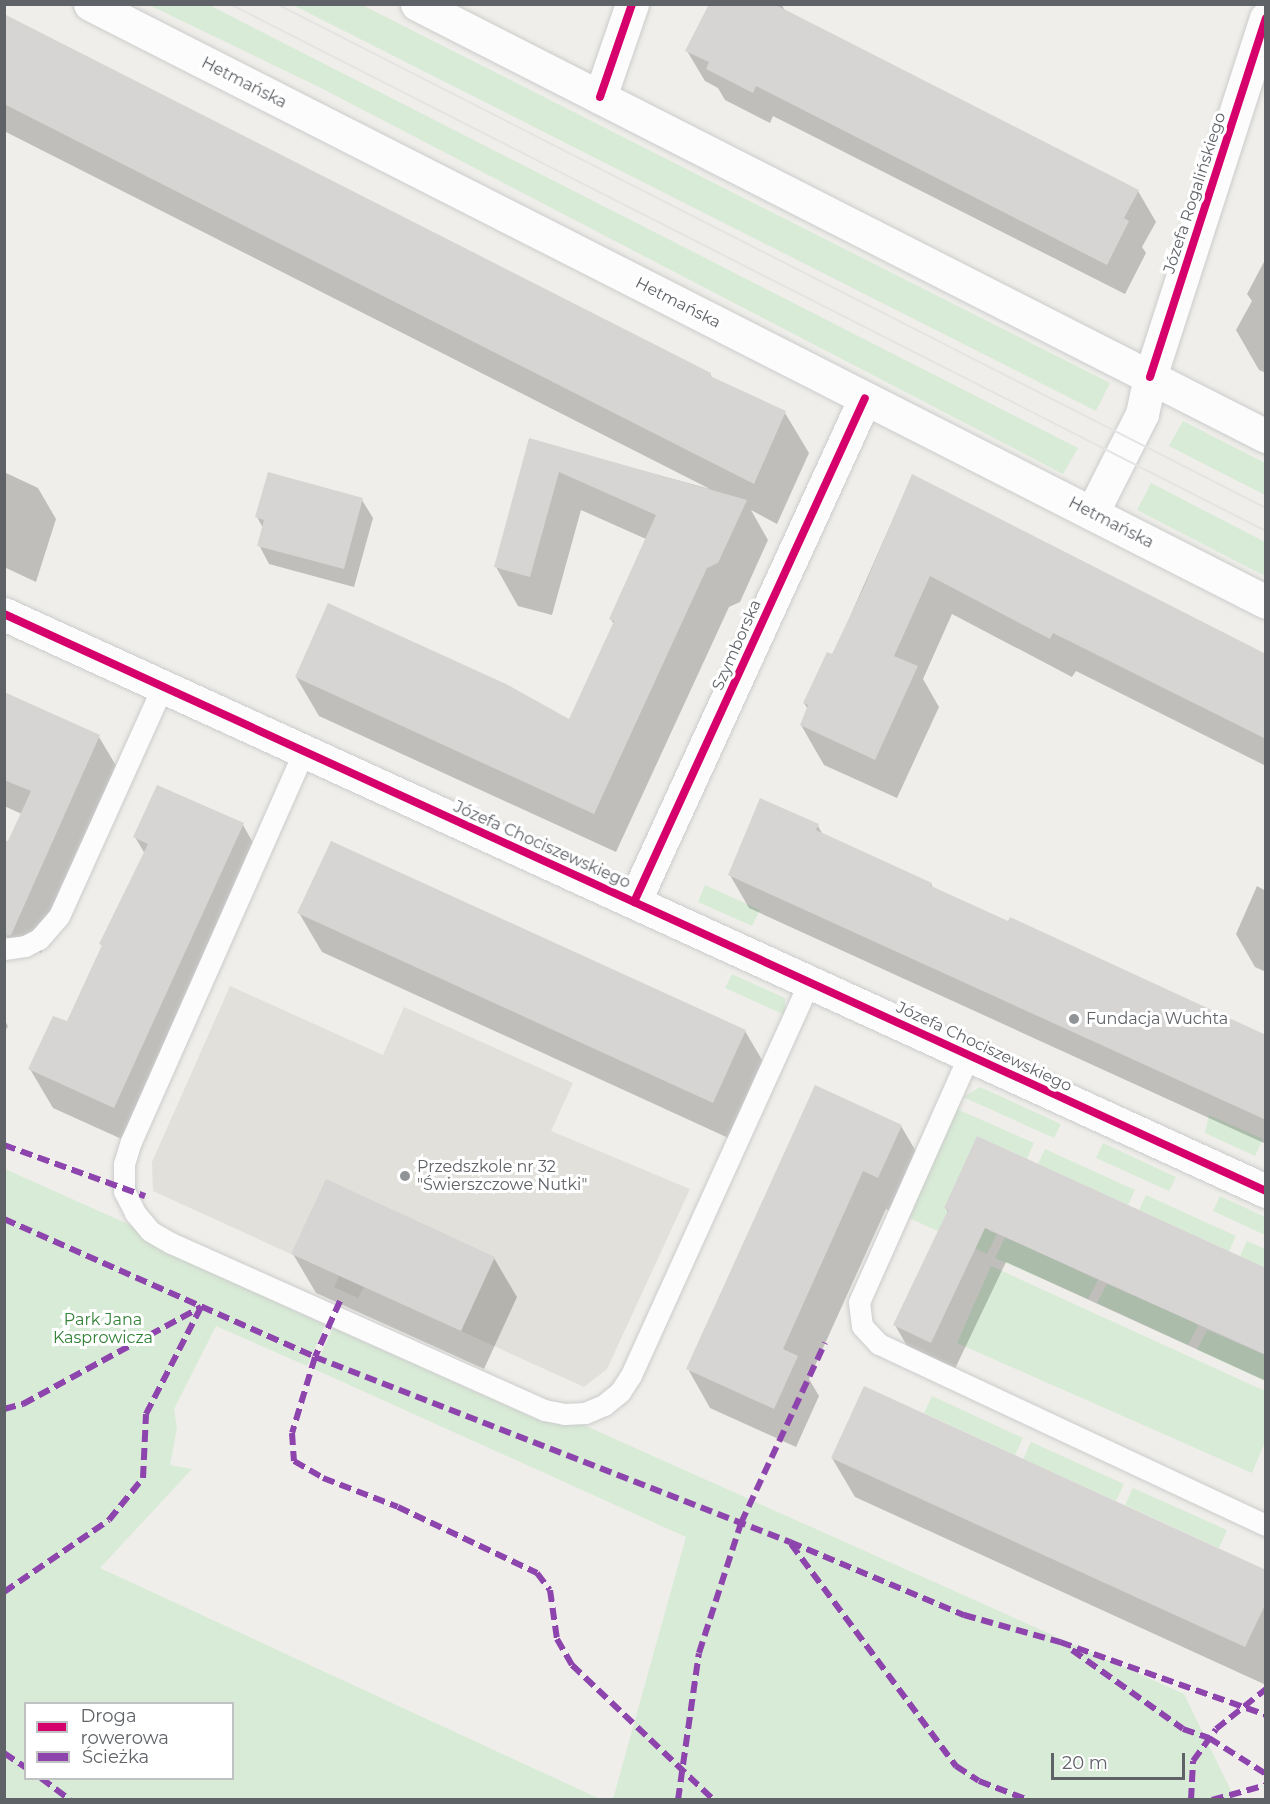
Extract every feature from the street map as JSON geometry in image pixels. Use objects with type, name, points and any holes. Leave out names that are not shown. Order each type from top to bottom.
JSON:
[{"type":"street","name":"Hetmańska","points":[[90,4],[1266,602]]},
{"type":"street","points":[[417,4],[1266,436]]},
{"type":"street","points":[[600,97],[632,4]]},
{"type":"street","name":"Józefa Rogalińskiego","points":[[1092,513],[1142,414],[1150,377],[1266,18]]},
{"type":"street","name":"Szymborska","points":[[634,902],[865,398]]},
{"type":"street","name":"Józefa Chociszewskiego","points":[[4,614],[1266,1191]]},
{"type":"lane","points":[[4,949],[25,946],[39,939],[59,916],[163,686]]},
{"type":"lane","points":[[304,751],[131,1141],[124,1164],[124,1191],[135,1213],[150,1231],[171,1243],[544,1410],[574,1414],[604,1406],[620,1392],[631,1375],[809,982]]},
{"type":"lane","points":[[969,1055],[859,1302],[862,1326],[879,1344],[1266,1525]]},
{"type":"shaded area","name":"Przedszkole nr 32 \"Świerszczowe Nutki\"","points":[[230,986],[383,1055],[404,1007],[573,1083],[551,1131],[690,1189],[607,1369],[584,1387],[364,1287],[358,1298],[334,1287],[339,1276],[153,1191],[152,1162]]},
{"type":"green space","points":[[149,5],[209,5],[1078,448],[1063,474],[319,87]]},
{"type":"green space","points":[[293,5],[362,5],[1110,383],[1096,411]]},
{"type":"green space","points":[[1183,421],[1265,463],[1265,495],[1169,446]]},
{"type":"green space","points":[[1151,483],[1265,542],[1265,576],[1137,510]]},
{"type":"green space","points":[[705,885],[760,910],[752,926],[698,902]]},
{"type":"green space","points":[[732,974],[785,998],[785,1015],[725,988]]},
{"type":"green space","points":[[980,1087],[1061,1124],[1054,1138],[963,1097]]},
{"type":"green space","points":[[957,1109],[1034,1143],[1027,1159],[977,1136],[989,1231],[997,1234],[987,1254],[907,1217]]},
{"type":"green space","points":[[1209,1115],[1263,1139],[1255,1156],[1205,1133]]},
{"type":"green space","points":[[1103,1143],[1176,1177],[1169,1191],[1096,1158]]},
{"type":"green space","points":[[1045,1149],[1135,1190],[1128,1205],[1038,1164]]},
{"type":"green space","name":"Park Jana Kasprowicza","points":[[5,1169],[130,1225],[159,1248],[325,1325],[307,1366],[216,1326],[174,1409],[177,1428],[170,1465],[192,1469],[100,1568],[600,1799],[5,1800]]},
{"type":"green space","points":[[1146,1195],[1236,1236],[1229,1251],[1139,1210]]},
{"type":"green space","points":[[1220,1196],[1265,1217],[1265,1235],[1213,1211]]},
{"type":"green space","points":[[1005,1237],[1098,1280],[1088,1299],[995,1258]]},
{"type":"green space","points":[[1247,1241],[1265,1249],[1265,1268],[1240,1256]]},
{"type":"green space","points":[[991,1266],[1265,1391],[1265,1442],[1252,1473],[957,1343]]},
{"type":"green space","points":[[1107,1284],[1195,1323],[1198,1326],[1188,1345],[1097,1303]]},
{"type":"green space","points":[[333,1328],[536,1419],[577,1422],[1184,1694],[1235,1799],[613,1799],[686,1537],[314,1369]]},
{"type":"green space","points":[[1207,1330],[1265,1355],[1265,1381],[1197,1350]]},
{"type":"green space","points":[[932,1396],[1023,1438],[1015,1455],[924,1413]]},
{"type":"green space","points":[[1031,1442],[1124,1484],[1116,1501],[1023,1459]]},
{"type":"green space","points":[[1133,1488],[1227,1530],[1219,1548],[1125,1505]]},
{"type":"building","points":[[709,4],[774,4],[1139,190],[1124,218],[1129,221],[1107,265],[756,86],[753,93],[706,69],[709,62],[685,51]]},
{"type":"building","points":[[4,14],[711,373],[710,376],[786,411],[754,484],[4,104]]},
{"type":"building","points":[[529,438],[747,500],[718,563],[707,568],[594,814],[295,677],[328,603],[506,684],[569,719],[614,621],[609,619],[656,515],[559,472],[530,577],[494,567]]},
{"type":"building","points":[[268,472],[363,498],[344,569],[257,546],[264,520],[255,517]]},
{"type":"building","points":[[912,474],[1266,654],[1266,739],[1053,633],[1050,639],[930,576],[894,656],[918,666],[875,760],[800,725],[808,705],[803,703],[827,652],[832,654],[864,587]]},
{"type":"building","points":[[4,692],[100,735],[11,935],[4,936],[4,840],[8,841],[31,791],[4,780]]},
{"type":"building","points":[[157,785],[244,823],[114,1108],[28,1069],[53,1016],[67,1021],[102,945],[99,944],[148,844],[133,837]]},
{"type":"building","points":[[760,798],[819,824],[816,830],[932,883],[931,886],[1008,921],[1010,917],[1266,1035],[1266,1120],[728,875]]},
{"type":"building","points":[[331,841],[746,1030],[713,1103],[297,913]]},
{"type":"building","points":[[815,1085],[902,1125],[878,1178],[863,1171],[783,1349],[798,1356],[774,1409],[686,1369]]},
{"type":"building","points":[[977,1136],[1266,1268],[1266,1355],[985,1228],[931,1343],[893,1325],[948,1210],[944,1208]]},
{"type":"building","points":[[326,1179],[495,1257],[461,1331],[291,1254]]},
{"type":"building","points":[[864,1386],[1266,1570],[1266,1603],[1245,1647],[831,1458]]},
{"type":"tram line","points":[[230,4],[1266,531]]},
{"type":"tram line","points":[[277,4],[1266,508]]},
{"type":"marked path","points":[[4,1145],[145,1196]]},
{"type":"marked path","points":[[4,1219],[315,1357],[790,1542],[964,1615],[1060,1642],[1266,1715]]},
{"type":"marked path","points":[[340,1301],[315,1357],[292,1433],[294,1461],[323,1478],[398,1507],[537,1573],[550,1590],[557,1639],[572,1665],[714,1800]]},
{"type":"marked path","points":[[4,1409],[23,1404],[201,1307]]},
{"type":"marked path","points":[[4,1592],[109,1520],[143,1478],[146,1414],[201,1307]]},
{"type":"marked path","points":[[678,1800],[699,1653],[741,1523],[825,1343]]},
{"type":"marked path","points":[[791,1544],[956,1766],[979,1781],[1028,1800]]},
{"type":"marked path","points":[[1072,1650],[1183,1729],[1209,1738],[1266,1774]]},
{"type":"marked path","points":[[1191,1800],[1193,1761],[1216,1729],[1266,1689]]},
{"type":"marked path","points":[[4,1753],[24,1767]]},
{"type":"marked path","points":[[44,1780],[70,1800]]},
{"type":"marked path","points":[[1212,1800],[1266,1785]]},
{"type":"cycle path","points":[[600,97],[632,4]]},
{"type":"cycle path","points":[[1150,377],[1266,18]]},
{"type":"cycle path","points":[[634,902],[865,398]]},
{"type":"cycle path","points":[[4,614],[1266,1191]]},
{"type":"place","name":"Fundacja Wuchta","points":[[1074,1019]]},
{"type":"place","name":"Przedszkole nr 32 \"Świerszczowe Nutki\"","points":[[405,1176]]}]
